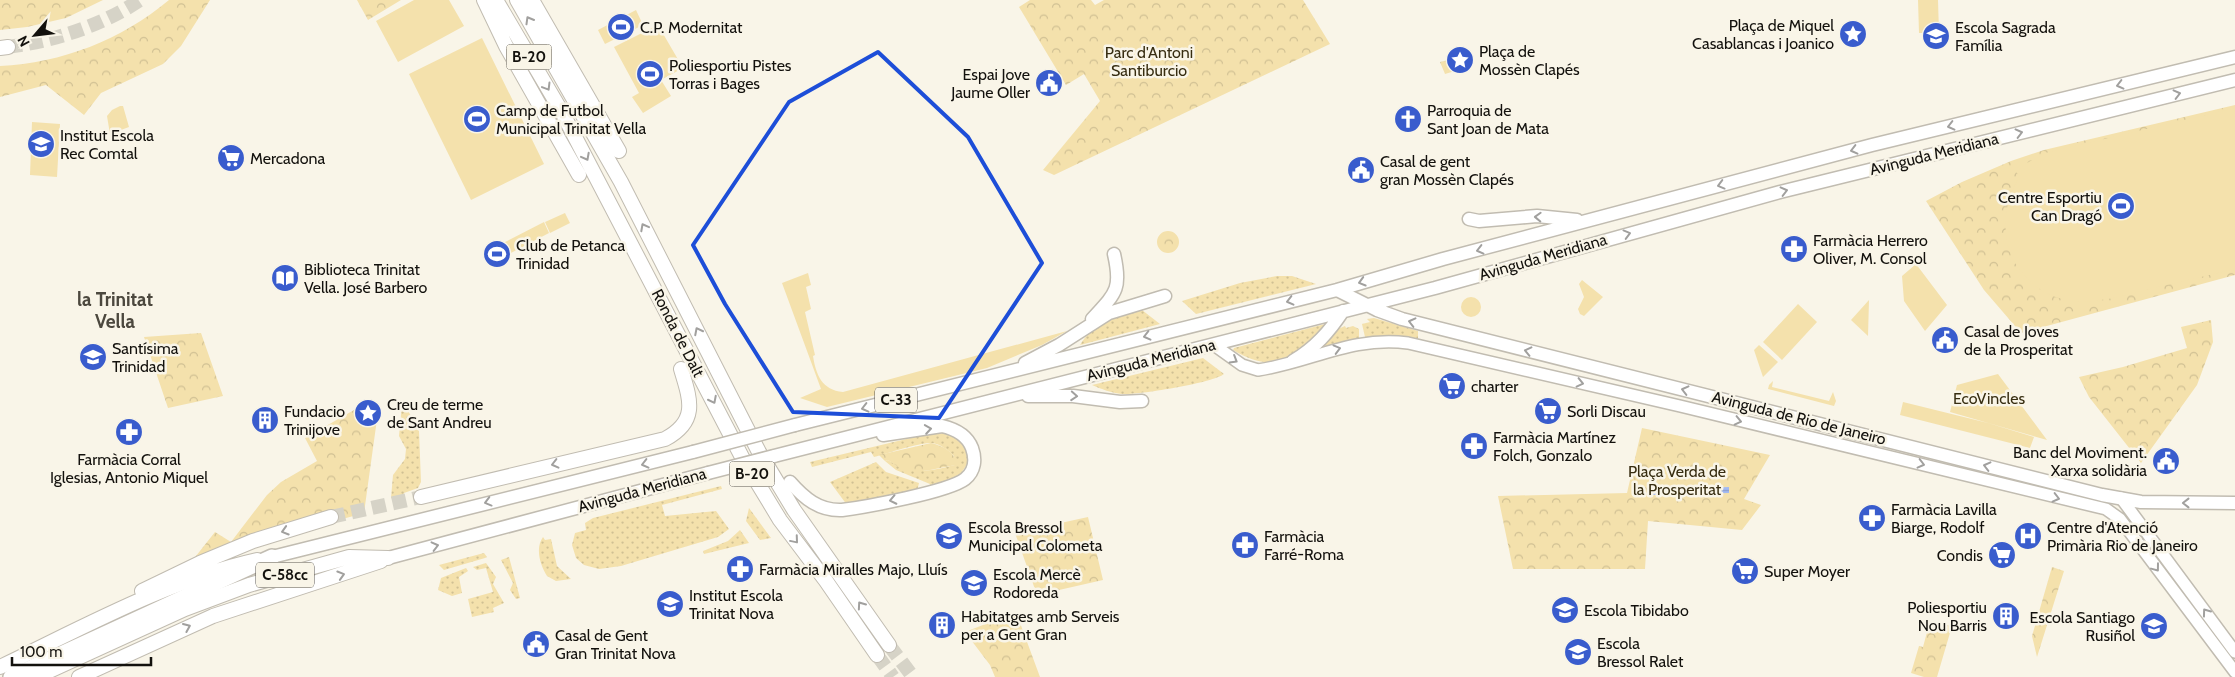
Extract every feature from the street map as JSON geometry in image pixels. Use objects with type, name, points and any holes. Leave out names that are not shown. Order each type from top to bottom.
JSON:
[{"type":"highway","points":[[484,0],[506,46],[579,175]]},
{"type":"highway","name":"Ronda de Dalt","points":[[496,0],[563,114],[743,459],[769,502],[877,654]]},
{"type":"highway","name":"Ronda de Dalt","points":[[517,0],[579,108],[784,494],[889,645]]},
{"type":"highway","points":[[532,0],[619,151]]},
{"type":"highway","points":[[421,497],[665,439],[679,430],[689,413],[690,402],[681,369]]},
{"type":"highway","points":[[66,635],[116,604],[200,562],[253,541],[332,517]]},
{"type":"highway","points":[[0,667],[66,635],[227,566],[272,557]]},
{"type":"highway","points":[[12,677],[272,557]]},
{"type":"highway","name":"C-58cc","points":[[36,677],[185,609],[249,586],[349,557],[388,558]]},
{"type":"highway","name":"Avinguda Meridiana","points":[[79,677],[213,616],[388,558]]},
{"type":"main road","name":"Avinguda Meridiana","points":[[272,557],[997,376],[1194,324],[1337,290],[1443,259],[1872,145],[2235,57]]},
{"type":"main road","name":"Avinguda Meridiana","points":[[388,558],[808,447],[1367,305],[1848,175],[2235,80]]},
{"type":"main road","points":[[1469,219],[1479,221],[1537,216],[1587,221]]},
{"type":"main road","points":[[1076,335],[1117,289],[1119,276],[1114,254]]},
{"type":"main road","name":"Avinguda de Rio de Janeiro","points":[[1337,290],[1402,320],[2121,498],[2153,502],[2235,503]]},
{"type":"main road","points":[[997,376],[1048,352],[1109,313],[1165,296]]},
{"type":"main road","points":[[1293,361],[1313,348],[1329,332],[1343,311]]},
{"type":"main road","name":"Avinguda de Rio de Janeiro","points":[[1214,345],[1229,357],[1250,368],[1262,369],[1363,342],[1408,343],[1916,462],[2106,509],[2117,515],[2235,672]]},
{"type":"main road","points":[[1008,396],[1073,396],[1120,402],[1142,401]]},
{"type":"main road","points":[[790,482],[799,493],[816,505],[826,510],[842,510],[941,490],[954,485],[968,476],[975,462],[971,445],[965,437],[951,428],[942,426],[828,442]]},
{"type":"main road","points":[[2121,498],[2235,652]]},
{"type":"highlighted area","points":[[878,52],[968,137],[1042,263],[939,418],[793,412],[725,304],[693,245],[789,102]]},
{"type":"green space","points":[[0,0],[103,0],[66,18],[27,27],[0,30]]},
{"type":"green space","points":[[169,0],[210,0],[181,46],[163,64],[101,93],[84,115],[46,85],[0,97],[0,66],[46,60],[90,47],[131,27]]},
{"type":"green space","points":[[357,0],[401,0],[368,20]]},
{"type":"green space","points":[[414,0],[449,0],[464,26],[398,62],[376,21]]},
{"type":"green space","name":"Parc d'Antoni Santiburcio","points":[[1030,0],[1091,0],[1095,5],[1104,0],[1303,0],[1330,44],[1054,175],[1043,170],[1100,101],[1084,74],[1066,85],[1019,7]]},
{"type":"green space","points":[[1918,0],[1938,0],[1939,33],[1919,33]]},
{"type":"green space","name":"C.P. Modernitat","points":[[636,10],[643,25],[605,44],[598,30]]},
{"type":"green space","name":"Poliesportiu Pistes Torras i Bages","points":[[658,25],[683,68],[661,80],[671,96],[643,113],[632,97],[639,93],[614,47]]},
{"type":"green space","name":"Camp de Futbol Municipal Trinitat Vella","points":[[482,38],[544,164],[471,200],[409,74]]},
{"type":"green space","points":[[1461,57],[1465,68],[1445,74],[1440,62]]},
{"type":"green space","name":"Centre Esportiu Can Dragó","points":[[2235,105],[2235,275],[2021,333],[1984,290],[1926,201],[1962,182],[2011,161],[2044,150]]},
{"type":"green space","points":[[123,106],[129,127],[110,134],[107,116],[112,110]]},
{"type":"green space","name":"Centre Esportiu Can Dragó","points":[[2235,108],[2235,269],[2103,300],[2070,301],[2055,297],[2040,289],[2019,268],[2013,259],[2007,242],[2006,212],[2011,193],[2020,176],[2016,172],[2027,163],[2045,153]]},
{"type":"green space","points":[[32,122],[60,124],[57,177],[30,175]]},
{"type":"green space","name":"Club de Petanca Trinidad","points":[[565,213],[570,223],[550,233],[545,222]]},
{"type":"green space","points":[[544,222],[549,233],[490,264],[484,253]]},
{"type":"green space","points":[[1168,231],[1176,234],[1179,242],[1176,250],[1168,253],[1160,250],[1157,242],[1160,234]]},
{"type":"green space","points":[[1916,264],[1947,305],[1925,331],[1904,301],[1902,276]]},
{"type":"green space","points":[[808,273],[811,285],[806,287],[811,309],[805,312],[815,355],[813,356],[814,363],[821,380],[825,385],[836,391],[843,392],[1067,331],[1042,345],[987,368],[827,407],[800,398],[821,389],[782,283]]},
{"type":"green space","points":[[1277,276],[1292,276],[1316,284],[1196,314],[1182,301],[1240,283]]},
{"type":"green space","points":[[1582,280],[1603,297],[1584,316],[1580,314],[1578,309],[1584,297],[1579,284]]},
{"type":"green space","points":[[1467,297],[1475,297],[1481,303],[1481,311],[1475,317],[1467,317],[1461,311],[1461,303]]},
{"type":"green space","points":[[1869,300],[1868,336],[1851,320]]},
{"type":"green space","points":[[1798,304],[1817,322],[1782,360],[1763,342]]},
{"type":"green space","points":[[1142,310],[1160,324],[1080,345],[1085,337],[1099,326],[1116,318]]},
{"type":"green space","points":[[1374,318],[1418,331],[1418,339],[1399,336],[1365,337],[1362,324],[1370,322],[1367,319]]},
{"type":"green space","points":[[2211,320],[2213,342],[2197,385],[2141,463],[2089,397],[2079,377],[2123,367],[2187,348],[2181,327]]},
{"type":"green space","points":[[1325,324],[1329,325],[1329,327],[1305,346],[1284,359],[1274,362],[1262,362],[1233,350],[1234,348]]},
{"type":"green space","points":[[1345,326],[1346,328],[1353,326],[1359,329],[1359,339],[1317,351],[1337,328]]},
{"type":"green space","points":[[201,333],[223,396],[168,408],[144,337]]},
{"type":"green space","points":[[1759,345],[1778,362],[1763,377],[1754,350]]},
{"type":"green space","points":[[1203,358],[1224,374],[1191,385],[1131,394],[1114,393],[1092,385]]},
{"type":"green space","name":"EcoVincles","points":[[1998,374],[2047,440],[1950,412],[1957,385]]},
{"type":"green space","points":[[1773,381],[1772,387],[1829,401],[1833,392],[1836,401],[1834,406],[1768,389]]},
{"type":"green space","points":[[368,402],[373,402],[378,412],[364,513],[192,561],[215,532],[231,542],[267,495],[281,482],[317,461],[305,438]]},
{"type":"green space","points":[[1903,402],[1988,423],[2034,437],[2030,448],[1900,415]]},
{"type":"green space","points":[[402,404],[405,405],[419,431],[421,482],[418,488],[404,493],[403,498],[396,500],[391,498],[393,475],[405,459],[406,449],[399,436]]},
{"type":"green space","name":"Plaça Verda de la Prosperitat","points":[[1642,428],[1770,455],[1744,499],[1761,505],[1742,530],[1648,521],[1645,569],[1513,569],[1498,496],[1627,493]]},
{"type":"green space","points":[[944,433],[956,437],[963,443],[968,463],[957,479],[929,489],[930,484],[896,470],[885,461],[888,460],[905,468],[921,471],[955,465],[954,456],[944,448],[931,443],[903,448],[874,457],[871,452],[812,467],[810,462],[923,435]]},
{"type":"green space","points":[[931,443],[948,450],[958,465],[922,471],[906,470],[888,460],[885,461],[879,455]]},
{"type":"green space","points":[[876,462],[886,472],[919,483],[917,491],[847,505],[830,482]]},
{"type":"green space","points":[[721,486],[722,489],[662,505],[665,516],[716,511],[729,529],[718,537],[621,566],[599,569],[584,565],[576,558],[572,545],[575,533],[586,530],[585,523],[593,518]]},
{"type":"green space","points":[[749,508],[771,538],[760,540],[746,521]]},
{"type":"green space","points":[[1088,517],[1103,580],[1037,595],[1015,533]]},
{"type":"green space","points":[[740,530],[749,543],[704,554],[703,551],[728,541]]},
{"type":"green space","points":[[543,537],[545,540],[551,539],[557,566],[571,579],[556,581],[547,576],[539,556],[539,546]]},
{"type":"green space","points":[[484,553],[487,557],[444,570],[439,565]]},
{"type":"green space","points":[[509,557],[520,598],[516,599],[510,590],[513,583],[501,560]]},
{"type":"green space","points":[[486,563],[496,577],[493,584],[504,603],[493,608],[494,612],[472,617],[468,599],[493,592],[486,568],[477,570],[473,567]]},
{"type":"green space","points":[[2052,567],[2064,571],[2037,657],[2032,636]]},
{"type":"green space","points":[[466,568],[468,571],[459,577],[462,593],[452,596],[438,590],[441,578]]},
{"type":"green space","points":[[1016,612],[1040,677],[995,677],[990,665],[965,632]]},
{"type":"green space","points":[[1930,621],[1952,626],[1937,677],[1924,677],[1911,673],[1919,646],[1923,647]]},
{"type":"water","points":[[1729,487],[1729,493],[1649,495],[1649,490]]},
{"type":"tunnel","points":[[8,47],[43,41],[77,31],[93,25],[140,0]]},
{"type":"tunnel","points":[[331,517],[421,497]]},
{"type":"tunnel","points":[[889,645],[913,677]]},
{"type":"tunnel","points":[[877,655],[893,677]]},
{"type":"place","name":"C.P. Modernitat","points":[[621,27]]},
{"type":"place","name":"Plaça de Miquel Casablancas i Joanico","points":[[1853,34]]},
{"type":"place","name":"Escola Sagrada Família","points":[[1936,36]]},
{"type":"place","name":"Plaça de Mossèn Clapés","points":[[1460,60]]},
{"type":"place","name":"Poliesportiu Pistes Torras i Bages","points":[[650,74]]},
{"type":"place","name":"Espai Jove Jaume Oller","points":[[1049,83]]},
{"type":"place","name":"Camp de Futbol Municipal Trinitat Vella","points":[[477,119]]},
{"type":"place","name":"Parroquia de Sant Joan de Mata","points":[[1408,119]]},
{"type":"place","name":"Institut Escola Rec Comtal","points":[[41,144]]},
{"type":"place","name":"Mercadona","points":[[231,158]]},
{"type":"place","name":"Casal de gent gran Mossèn Clapés","points":[[1361,170]]},
{"type":"place","name":"Centre Esportiu Can Dragó","points":[[2121,206]]},
{"type":"place","name":"Farmàcia Herrero Oliver, M. Consol","points":[[1794,249]]},
{"type":"place","name":"Club de Petanca Trinidad","points":[[497,254]]},
{"type":"place","name":"Biblioteca Trinitat Vella. José Barbero","points":[[285,278]]},
{"type":"place","name":"Casal de Joves de la Prosperitat","points":[[1945,340]]},
{"type":"place","name":"Santísima Trinidad","points":[[93,357]]},
{"type":"place","name":"charter","points":[[1452,386]]},
{"type":"place","name":"Sorli Discau","points":[[1548,411]]},
{"type":"place","name":"Creu de terme de Sant Andreu","points":[[368,413]]},
{"type":"place","name":"Fundacio Trinijove","points":[[265,420]]},
{"type":"place","name":"Farmàcia Corral Iglesias, Antonio Miquel","points":[[129,432]]},
{"type":"place","name":"Farmàcia Martínez Folch, Gonzalo","points":[[1474,446]]},
{"type":"place","name":"Banc del Moviment. Xarxa solidària","points":[[2166,461]]},
{"type":"place","name":"Farmàcia Lavilla Biarge, Rodolf","points":[[1872,518]]},
{"type":"place","name":"Escola Bressol Municipal Colometa","points":[[949,536]]},
{"type":"place","name":"Centre d'Atenció Primària Rio de Janeiro","points":[[2028,536]]},
{"type":"place","name":"Farmàcia Farré-Roma","points":[[1245,545]]},
{"type":"place","name":"Condis","points":[[2002,555]]},
{"type":"place","name":"Farmàcia Miralles Majo, Lluís","points":[[740,569]]},
{"type":"place","name":"Super Moyer","points":[[1745,571]]},
{"type":"place","name":"Escola Mercè Rodoreda","points":[[974,583]]},
{"type":"place","name":"Institut Escola Trinitat Nova","points":[[670,604]]},
{"type":"place","name":"Escola Tibidabo","points":[[1565,610]]},
{"type":"place","name":"Poliesportiu Nou Barris","points":[[2006,616]]},
{"type":"place","name":"Habitatges amb Serveis per a Gent Gran","points":[[942,625]]},
{"type":"place","name":"Escola Santiago Rusiñol","points":[[2154,626]]},
{"type":"place","name":"Casal de Gent Gran Trinitat Nova","points":[[536,644]]},
{"type":"place","name":"Escola Bressol Ralet","points":[[1578,652]]},
{"type":"district","name":"la Trinitat Vella","points":[[115,310]]}]
